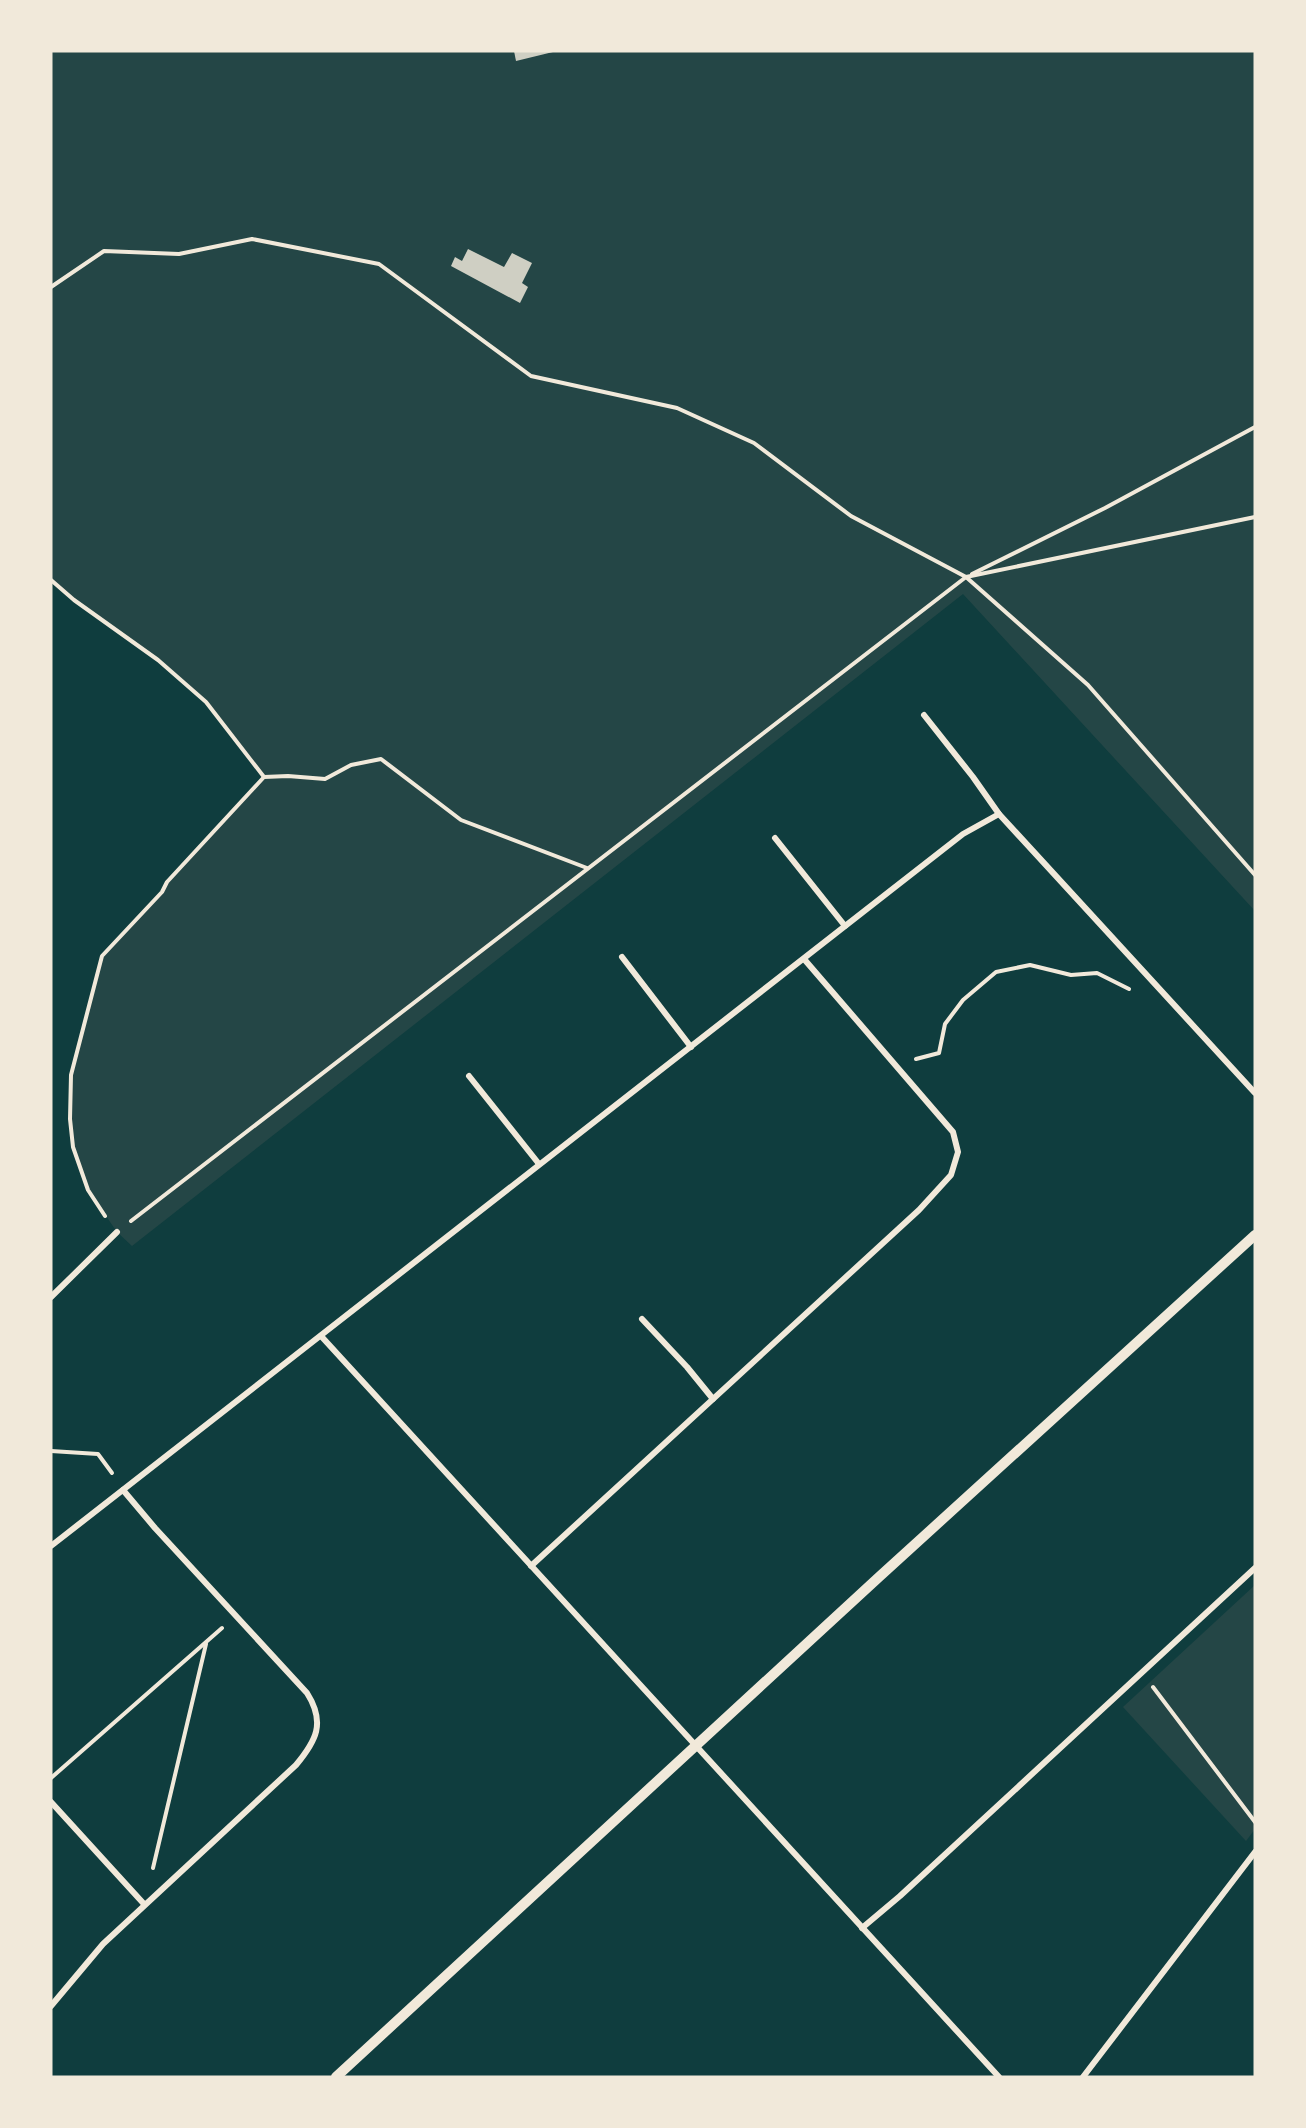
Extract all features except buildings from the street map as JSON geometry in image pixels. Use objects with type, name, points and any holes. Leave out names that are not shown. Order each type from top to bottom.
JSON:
[{"type":"street","points":[[924,715],[999,814],[1255,1093]]},
{"type":"street","points":[[51,1546],[963,834],[999,814]]},
{"type":"street","points":[[775,838],[845,926]]},
{"type":"street","points":[[622,957],[691,1047]]},
{"type":"street","points":[[531,1566],[919,1210],[951,1175],[958,1152],[953,1132],[804,959]]},
{"type":"street","points":[[469,1076],[539,1164]]},
{"type":"street","points":[[51,1297],[117,1232]]},
{"type":"street","points":[[336,2077],[1255,1236]]},
{"type":"street","points":[[642,1319],[713,1399]]},
{"type":"street","points":[[321,1336],[999,2077]]},
{"type":"street","points":[[51,2006],[102,1944],[296,1765],[311,1747],[317,1728],[317,1713],[307,1693],[155,1528],[123,1490]]},
{"type":"street","points":[[862,1928],[1255,1568]]},
{"type":"street","points":[[51,1802],[144,1904]]},
{"type":"street","points":[[1083,2077],[1255,1852]]},
{"type":"path","points":[[51,286],[104,251],[180,254],[252,239],[379,264],[531,376],[677,408],[754,443],[850,516],[966,577],[1088,685],[1255,874]]},
{"type":"path","points":[[587,868],[461,820],[381,759],[351,765],[325,779],[264,777],[102,956],[71,1075],[70,1119],[73,1147],[80,1172],[88,1190],[117,1232],[966,577],[1105,508],[1255,427]]},
{"type":"path","points":[[966,577],[1255,517]]},
{"type":"path","points":[[51,580],[82,606],[158,660],[206,702],[264,777]]},
{"type":"path","points":[[895,1065],[939,1053],[945,1024],[963,1000],[996,972],[1030,965],[1071,975],[1097,973],[1133,991],[1149,978]]},
{"type":"path","points":[[51,1451],[98,1454],[123,1490]]},
{"type":"path","points":[[51,1778],[206,1644],[235,1615]]},
{"type":"path","points":[[144,1904],[206,1644]]},
{"type":"path","points":[[1142,1672],[1255,1822]]},
{"type":"shaded area","points":[[51,51],[1255,51],[1255,911],[963,594],[132,1246],[117,1232],[88,1190],[73,1147],[70,1119],[71,1075],[102,956],[162,892],[167,882],[263,776],[206,702],[158,660],[113,629],[51,580]]},
{"type":"shaded area","points":[[1255,1585],[1255,1829],[1246,1841],[1123,1707]]}]
